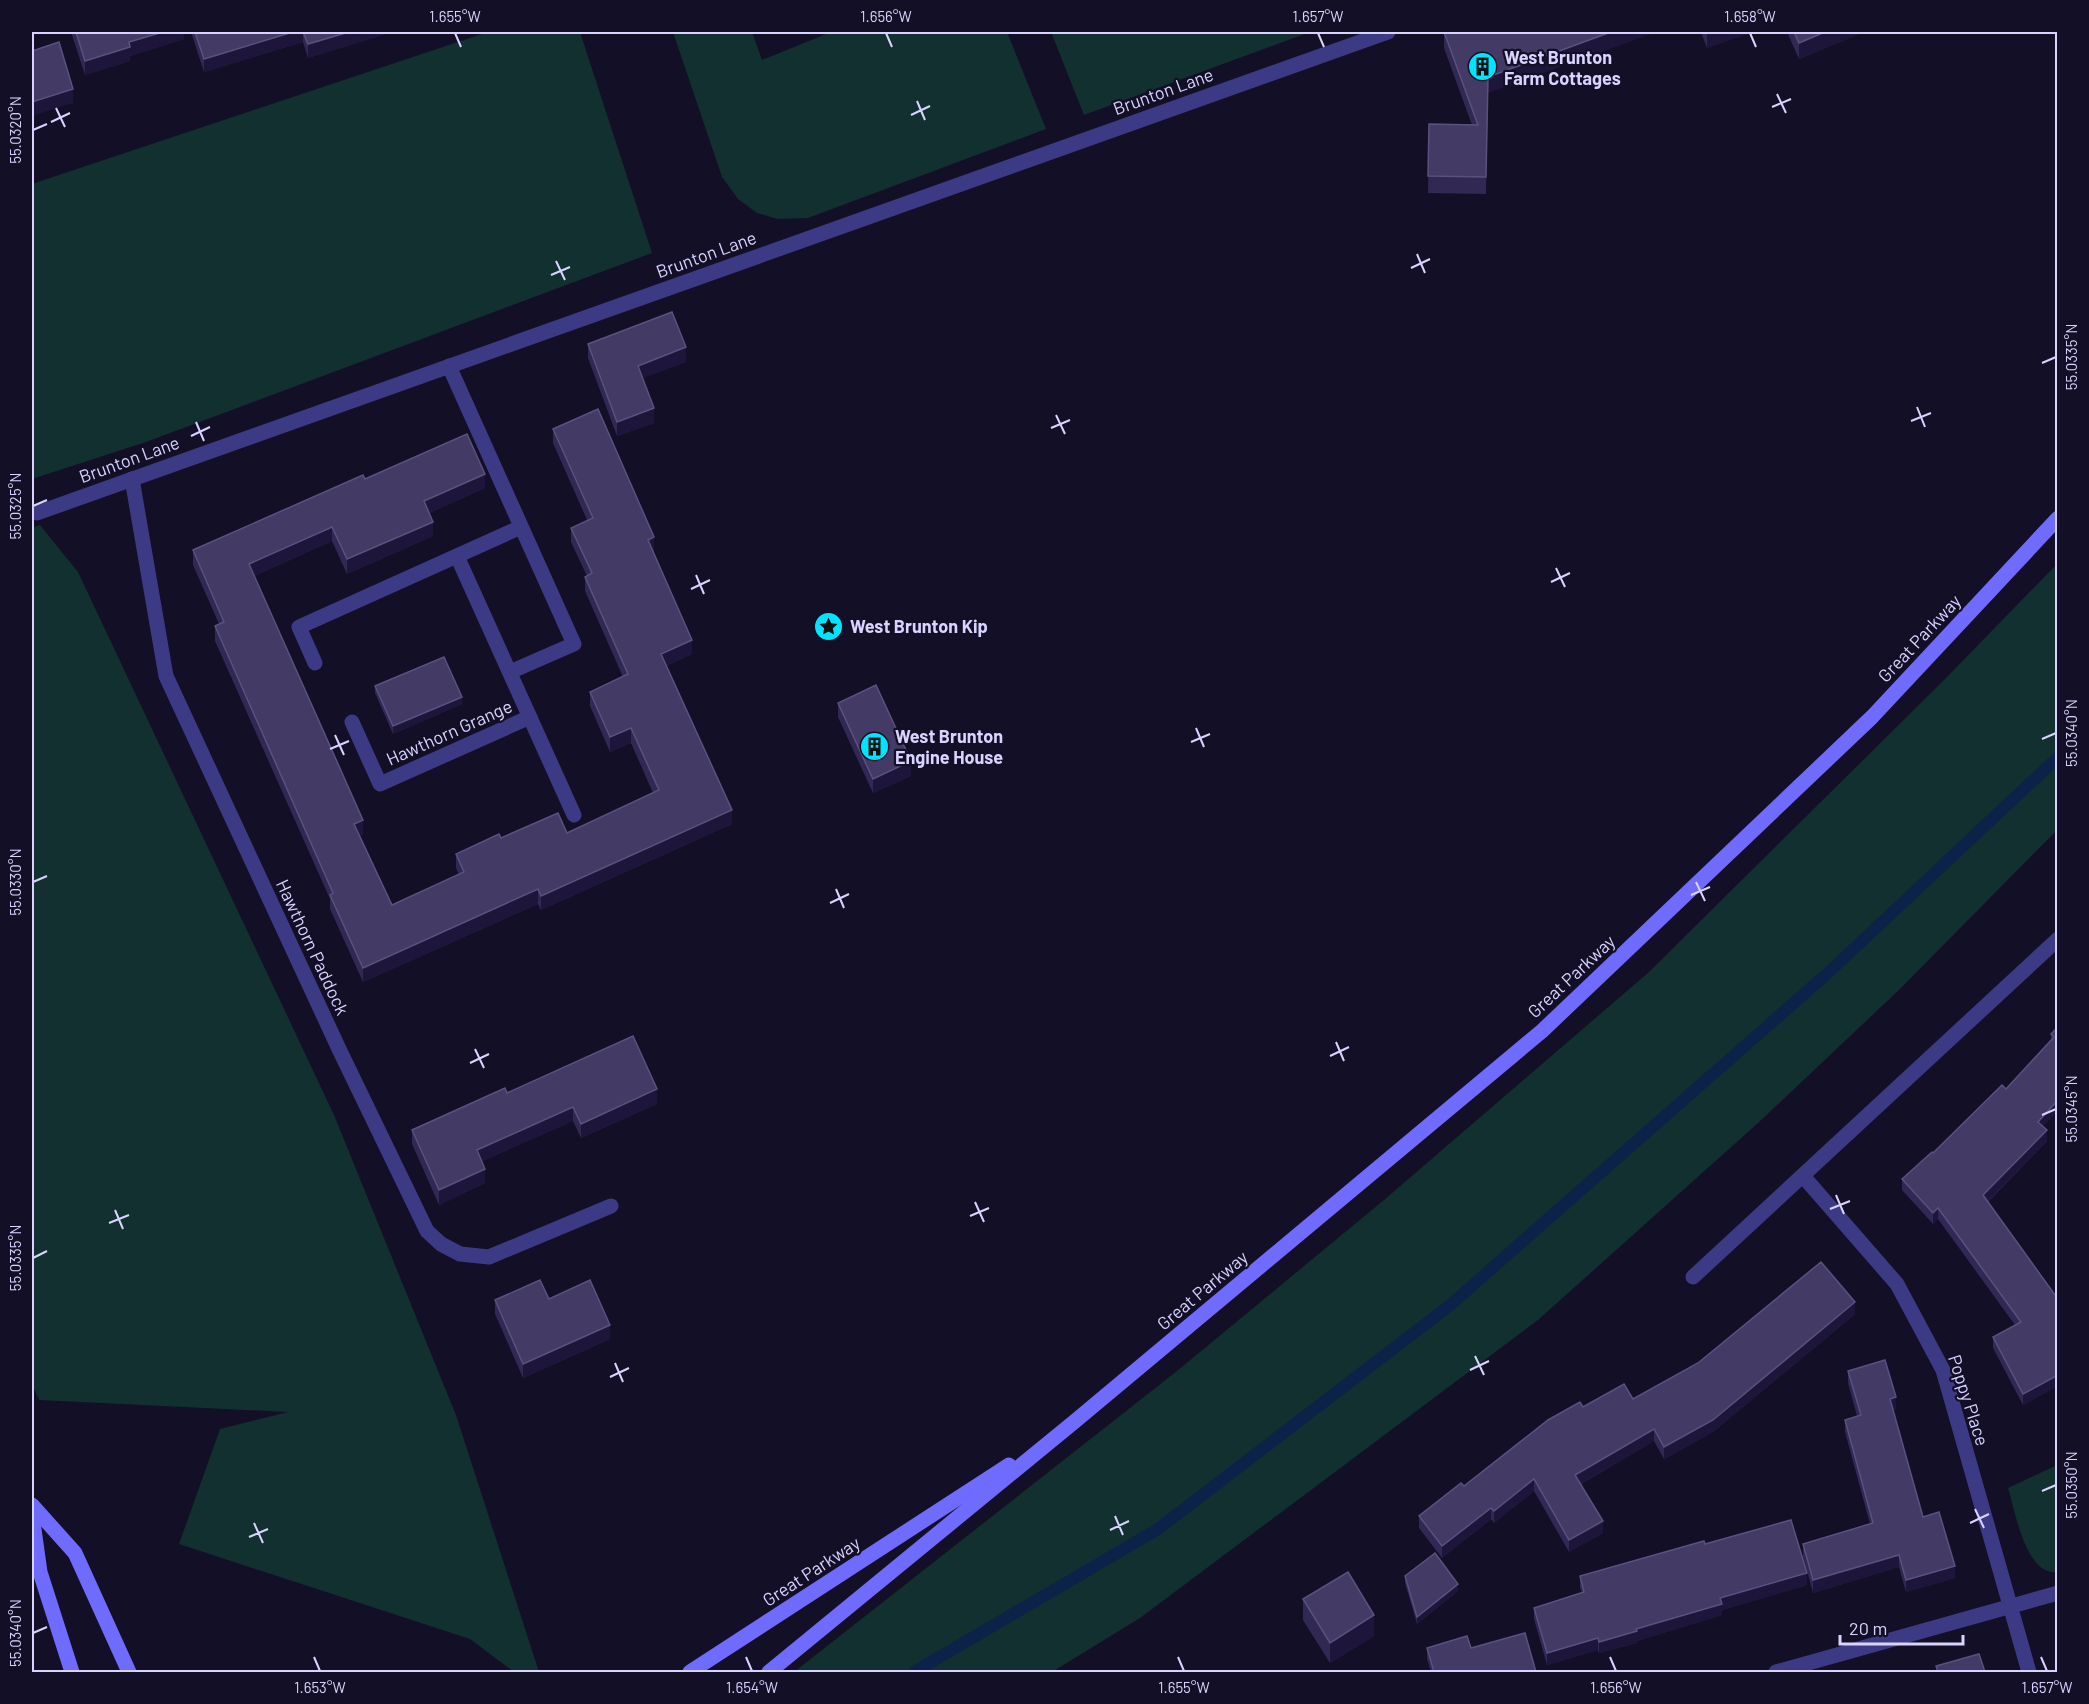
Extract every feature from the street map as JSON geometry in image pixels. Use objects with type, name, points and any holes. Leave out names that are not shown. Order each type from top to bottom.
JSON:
[{"type":"street","name":"Brunton Lane","points":[[37,513],[1388,32]]},
{"type":"street","name":"Hawthorn Grange","points":[[449,366],[574,644],[510,672]]},
{"type":"street","name":"Hawthorn Paddock","points":[[132,479],[166,676],[339,1049],[427,1231],[441,1244],[460,1254],[489,1257],[611,1206]]},
{"type":"street","name":"Great Parkway","points":[[769,1672],[1074,1422],[1542,1031],[1872,717],[2058,518]]},
{"type":"street","points":[[315,663],[299,627],[521,526]]},
{"type":"street","name":"Hawthorn Grange","points":[[457,556],[574,814]]},
{"type":"street","name":"Hawthorn Grange","points":[[352,722],[380,784],[530,717]]},
{"type":"street","points":[[1693,1277],[2058,939]]},
{"type":"street","name":"Poppy Place","points":[[1803,1176],[1897,1284],[1943,1370],[2029,1672]]},
{"type":"street","name":"Great Parkway","points":[[690,1672],[1074,1422]]},
{"type":"street","points":[[32,1505],[75,1553],[129,1672]]},
{"type":"street","points":[[32,1515],[40,1572],[72,1672]]},
{"type":"street","points":[[1776,1672],[2058,1593]]},
{"type":"green space","points":[[488,32],[580,32],[652,253],[146,442],[32,479],[32,184]]},
{"type":"green space","points":[[673,32],[752,32],[762,60],[831,32],[1007,32],[1046,129],[808,218],[778,219],[757,213],[738,199],[722,177]]},
{"type":"green space","points":[[1051,32],[1310,32],[1084,115]]},
{"type":"green space","points":[[40,525],[78,572],[334,1115],[456,1415],[539,1672],[514,1672],[470,1639],[179,1544],[220,1429],[288,1412],[39,1400],[32,1384],[32,528]]},
{"type":"green space","points":[[2057,564],[2057,830],[1900,989],[1758,1123],[1538,1320],[1140,1618],[1052,1672],[794,1672],[1177,1371],[1384,1200],[1649,972],[1945,679]]},
{"type":"green space","points":[[2057,1465],[2057,1572],[2046,1570],[2037,1564],[2030,1553],[2018,1526],[2008,1488]]},
{"type":"building","points":[[76,32],[163,32],[129,42],[130,47],[85,61]]},
{"type":"building","points":[[195,32],[293,32],[204,59]]},
{"type":"building","points":[[303,32],[349,32],[308,44]]},
{"type":"building","points":[[1444,32],[1611,32],[1488,77],[1486,177],[1428,176],[1429,124],[1478,125]]},
{"type":"building","points":[[1794,32],[1825,32],[1799,43]]},
{"type":"building","points":[[59,42],[73,89],[32,102],[32,51]]},
{"type":"building","points":[[672,312],[686,347],[638,366],[654,408],[617,422],[588,344]]},
{"type":"building","points":[[598,409],[654,537],[648,540],[692,640],[661,654],[732,810],[541,896],[538,889],[363,968],[330,895],[333,893],[215,626],[224,622],[193,550],[363,475],[365,479],[467,434],[485,474],[424,501],[433,522],[347,559],[332,527],[249,564],[363,820],[354,824],[392,905],[464,872],[456,854],[499,834],[501,838],[558,813],[567,833],[659,790],[631,728],[610,737],[590,692],[628,674],[585,577],[592,573],[571,528],[593,518],[553,429]]},
{"type":"building","points":[[444,657],[462,697],[393,726],[375,686]]},
{"type":"building","name":"West Brunton Engine House","points":[[876,685],[911,761],[873,779],[838,703]]},
{"type":"building","points":[[2058,1027],[2058,1100],[2038,1122],[2047,1130],[1983,1195],[2055,1295],[2058,1293],[2058,1375],[2023,1394],[1993,1337],[2021,1322],[1938,1208],[1933,1213],[1902,1179],[1933,1153],[2002,1085],[2006,1089],[2054,1037],[2051,1034]]},
{"type":"building","points":[[633,1036],[657,1089],[581,1124],[573,1107],[477,1150],[485,1169],[439,1190],[412,1130],[505,1088],[507,1093]]},
{"type":"building","points":[[1821,1262],[1855,1302],[1713,1420],[1664,1447],[1654,1429],[1575,1475],[1603,1521],[1569,1540],[1534,1479],[1494,1511],[1491,1508],[1442,1546],[1419,1516],[1461,1483],[1464,1486],[1548,1420],[1580,1402],[1583,1407],[1624,1384],[1633,1399],[1698,1363]]},
{"type":"building","points":[[540,1280],[549,1299],[590,1280],[610,1325],[523,1364],[495,1300]]},
{"type":"building","points":[[1885,1360],[1896,1397],[1890,1399],[1923,1517],[1939,1512],[1955,1566],[1906,1580],[1899,1555],[1813,1580],[1803,1544],[1873,1523],[1845,1420],[1861,1415],[1848,1371]]},
{"type":"building","points":[[1791,1520],[1807,1573],[1720,1598],[1722,1604],[1636,1629],[1637,1631],[1599,1642],[1598,1638],[1547,1653],[1534,1608],[1584,1592],[1580,1576],[1704,1541],[1705,1544]]},
{"type":"building","points":[[1435,1553],[1458,1584],[1417,1617],[1405,1576]]},
{"type":"building","points":[[1348,1572],[1374,1615],[1330,1643],[1303,1599]]},
{"type":"building","points":[[1525,1633],[1536,1672],[1434,1672],[1427,1648],[1467,1636],[1471,1648]]},
{"type":"building","points":[[1979,1654],[1985,1672],[1938,1672],[1936,1666]]},
{"type":"waterway","points":[[914,1672],[1158,1529],[1449,1306],[1829,972],[2058,757]]},
{"type":"place","name":"West Brunton Farm Cottages","points":[[1483,67]]},
{"type":"place","name":"West Brunton Kip","points":[[829,626]]},
{"type":"place","name":"West Brunton Engine House","points":[[874,746]]}]
